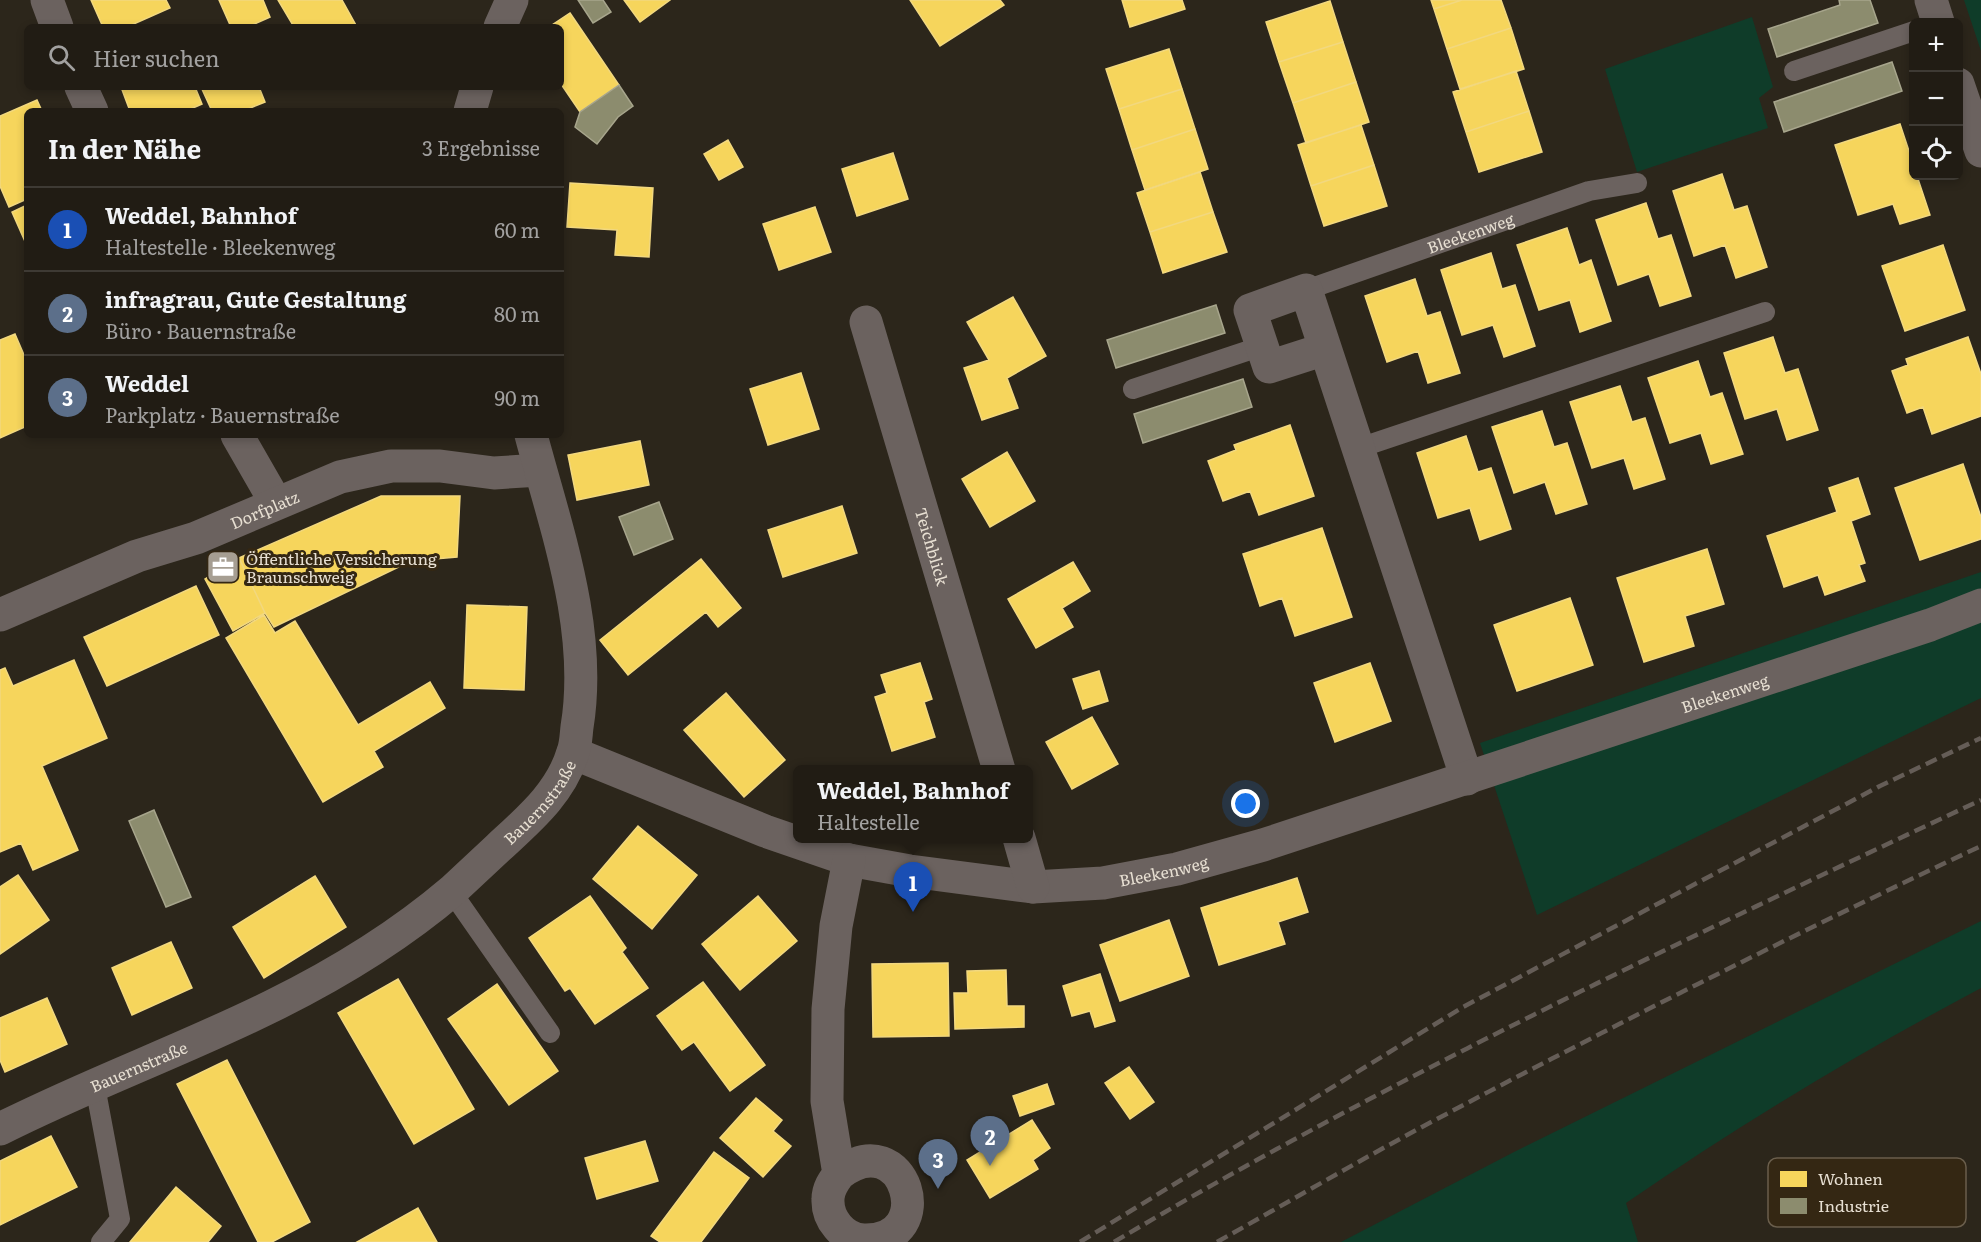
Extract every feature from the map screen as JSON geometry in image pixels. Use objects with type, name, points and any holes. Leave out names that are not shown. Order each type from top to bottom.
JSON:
[{"type":"street","points":[[47,0],[56,24]]},
{"type":"street","points":[[501,24],[512,0]]},
{"type":"street","points":[[1931,0],[1937,18]]},
{"type":"street","points":[[82,90],[91,108]]},
{"type":"street","points":[[472,108],[476,90]]},
{"type":"street","points":[[1963,96],[1981,151]]},
{"type":"street","points":[[1306,290],[1467,779]]},
{"type":"street","name":"Bleekenweg","points":[[1306,290],[1250,310],[1269,367],[1325,349]]},
{"type":"street","name":"Teichblick","points":[[866,322],[998,765]]},
{"type":"street","points":[[239,438],[276,503]]},
{"type":"street","points":[[532,438],[565,563],[580,646],[582,701],[573,753]]},
{"type":"street","name":"Dorfplatz","points":[[2,608],[137,556],[196,538],[340,477],[391,466],[440,466],[494,473],[540,470]]},
{"type":"street","name":"Bleekenweg","points":[[849,860],[910,871],[1034,887],[1103,883],[1177,869],[1263,845],[1467,779],[1930,625],[1981,605]]},
{"type":"street","name":"Bauernstraße","points":[[0,1129],[272,1006],[386,940],[451,891],[543,805],[558,783],[573,753],[793,841]]},
{"type":"street","name":"Bauernstraße","points":[[800,843],[849,860]]},
{"type":"street","points":[[1021,843],[1034,887]]},
{"type":"street","points":[[838,1174],[827,1101],[828,1009],[836,927],[849,860]]},
{"type":"lane","points":[[1794,71],[1909,33]]},
{"type":"lane","name":"Bleekenweg","points":[[1306,290],[1589,191],[1637,183]]},
{"type":"lane","points":[[1359,448],[1766,312]]},
{"type":"lane","points":[[1133,389],[1262,346]]},
{"type":"lane","points":[[451,891],[550,1033]]},
{"type":"lane","points":[[95,1086],[120,1219],[101,1242]]},
{"type":"green space","points":[[1964,0],[1981,0],[1981,51]]},
{"type":"green space","points":[[1752,17],[1773,87],[1759,98],[1768,128],[1637,172],[1605,69]]},
{"type":"green space","points":[[1981,572],[1981,698],[1537,915],[1480,743]]},
{"type":"green space","points":[[1981,921],[1981,988],[1801,1090],[1712,1145],[1626,1203],[1638,1242],[1341,1242],[1514,1152]]},
{"type":"building: Wohnen","points":[[91,0],[166,0],[170,8],[134,24],[102,24]]},
{"type":"building: Wohnen","points":[[219,0],[263,0],[270,17],[255,24],[230,24]]},
{"type":"building: Wohnen","points":[[278,0],[342,0],[355,24],[292,24]]},
{"type":"building: Wohnen","points":[[624,0],[670,0],[640,22]]},
{"type":"building: Wohnen","points":[[910,0],[1000,0],[1004,5],[940,46]]},
{"type":"building: Wohnen","points":[[1122,0],[1182,0],[1185,9],[1130,27]]},
{"type":"building: Wohnen","points":[[1431,0],[1462,0],[1434,9]]},
{"type":"building: Wohnen","points":[[1462,0],[1501,0],[1511,28],[1447,49],[1434,9]]},
{"type":"building: Wohnen","points":[[1330,1],[1343,42],[1279,62],[1266,22]]},
{"type":"building: Wohnen","points":[[570,13],[619,85],[580,112],[564,88],[564,24],[554,24]]},
{"type":"building: Wohnen","points":[[1511,28],[1524,69],[1460,89],[1447,49]]},
{"type":"building: Wohnen","points":[[1343,42],[1356,82],[1293,103],[1279,62]]},
{"type":"building: Wohnen","points":[[1169,49],[1182,89],[1119,109],[1106,69]]},
{"type":"building: Wohnen","points":[[1516,71],[1529,111],[1466,132],[1453,92]]},
{"type":"building: Wohnen","points":[[1356,82],[1369,122],[1306,143],[1293,103]]},
{"type":"building: Wohnen","points":[[1182,89],[1195,129],[1132,150],[1119,109]]},
{"type":"building: Wohnen","points":[[122,90],[196,90],[202,104],[193,108],[129,108]]},
{"type":"building: Wohnen","points":[[202,90],[260,90],[265,102],[250,108],[211,108]]},
{"type":"building: Wohnen","points":[[37,100],[41,108],[24,108],[24,200],[9,207],[0,186],[0,116]]},
{"type":"building: Wohnen","points":[[1529,111],[1542,152],[1479,172],[1466,132]]},
{"type":"building: Wohnen","points":[[1900,124],[1909,151],[1909,180],[1918,180],[1930,215],[1900,224],[1893,204],[1858,215],[1835,145]]},
{"type":"building: Wohnen","points":[[1361,125],[1374,165],[1311,186],[1298,145]]},
{"type":"building: Wohnen","points":[[1195,129],[1208,169],[1145,190],[1132,150]]},
{"type":"building: Wohnen","points":[[728,140],[743,167],[719,180],[704,154]]},
{"type":"building: Wohnen","points":[[893,153],[908,199],[857,216],[842,169]]},
{"type":"building: Wohnen","points":[[1374,165],[1387,206],[1324,226],[1311,186]]},
{"type":"building: Wohnen","points":[[1200,172],[1213,212],[1150,232],[1137,193]]},
{"type":"building: Wohnen","points":[[1722,174],[1734,210],[1747,206],[1767,267],[1736,278],[1725,245],[1694,256],[1673,191]]},
{"type":"building: Wohnen","points":[[570,183],[653,188],[649,257],[615,255],[617,230],[567,227]]},
{"type":"building: Wohnen","points":[[1646,203],[1658,239],[1671,235],[1691,296],[1660,306],[1649,274],[1618,285],[1596,220]]},
{"type":"building: Wohnen","points":[[24,206],[24,239],[12,212]]},
{"type":"building: Wohnen","points":[[815,207],[831,252],[779,270],[763,224]]},
{"type":"building: Wohnen","points":[[1213,212],[1227,252],[1163,273],[1150,232]]},
{"type":"building: Wohnen","points":[[1567,228],[1579,265],[1591,260],[1611,321],[1580,332],[1570,300],[1539,310],[1517,245]]},
{"type":"building: Wohnen","points":[[1943,245],[1965,310],[1905,331],[1882,266]]},
{"type":"building: Wohnen","points":[[1491,253],[1502,289],[1515,285],[1535,346],[1504,357],[1493,325],[1462,335],[1441,270]]},
{"type":"building: Wohnen","points":[[1415,279],[1427,316],[1440,312],[1460,373],[1428,383],[1418,351],[1387,362],[1365,296]]},
{"type":"building: Wohnen","points":[[1013,297],[1046,356],[1007,378],[1018,408],[982,420],[964,368],[989,360],[967,322]]},
{"type":"building: Wohnen","points":[[15,334],[24,355],[24,427],[0,438],[0,340]]},
{"type":"building: Wohnen","points":[[1773,337],[1785,373],[1798,369],[1818,430],[1787,440],[1777,409],[1745,419],[1724,353]]},
{"type":"building: Wohnen","points":[[1968,337],[1981,374],[1981,416],[1932,434],[1923,407],[1907,413],[1892,371],[1908,365],[1906,359]]},
{"type":"building: Wohnen","points":[[1698,361],[1710,397],[1722,393],[1743,454],[1711,464],[1701,433],[1670,443],[1648,378]]},
{"type":"building: Wohnen","points":[[801,373],[819,429],[768,445],[750,389]]},
{"type":"building: Wohnen","points":[[1620,386],[1632,422],[1645,418],[1665,479],[1634,489],[1624,458],[1592,468],[1570,402]]},
{"type":"building: Wohnen","points":[[1542,411],[1554,447],[1567,443],[1587,504],[1556,514],[1545,482],[1514,493],[1492,427]]},
{"type":"building: Wohnen","points":[[1290,425],[1314,496],[1259,515],[1250,491],[1223,501],[1208,461],[1236,450],[1234,445]]},
{"type":"building: Wohnen","points":[[1466,436],[1478,472],[1491,468],[1511,529],[1480,540],[1470,508],[1438,518],[1417,453]]},
{"type":"building: Wohnen","points":[[640,441],[649,485],[577,500],[568,455]]},
{"type":"building: Wohnen","points":[[1007,452],[1035,501],[990,527],[962,479]]},
{"type":"building: Wohnen","points":[[1963,464],[1981,517],[1981,539],[1920,560],[1895,488]]},
{"type":"building: Wohnen","points":[[1858,478],[1870,514],[1851,521],[1865,563],[1859,565],[1865,581],[1825,595],[1818,575],[1784,587],[1767,536],[1837,512],[1829,488]]},
{"type":"building: Wohnen","points":[[381,496],[460,496],[457,557],[411,561],[274,627],[239,558]]},
{"type":"building: Wohnen","points":[[842,506],[857,553],[783,577],[768,530]]},
{"type":"building: Wohnen","points":[[1322,528],[1352,617],[1295,636],[1282,598],[1260,606],[1243,554]]},
{"type":"building: Wohnen","points":[[1707,549],[1724,604],[1685,616],[1694,646],[1644,662],[1617,578]]},
{"type":"building: Wohnen","points":[[239,558],[265,613],[233,631],[205,579]]},
{"type":"building: Wohnen","points":[[701,559],[741,608],[718,627],[706,612],[628,675],[600,640]]},
{"type":"building: Wohnen","points":[[1073,562],[1090,591],[1062,608],[1073,627],[1036,648],[1008,599]]},
{"type":"building: Wohnen","points":[[196,586],[219,635],[107,686],[84,637]]},
{"type":"building: Wohnen","points":[[1570,598],[1593,665],[1517,691],[1494,625]]},
{"type":"building: Wohnen","points":[[467,605],[527,607],[524,690],[464,688]]},
{"type":"building: Wohnen","points":[[264,615],[275,633],[295,621],[358,725],[430,682],[445,708],[374,751],[383,767],[323,802],[226,638]]},
{"type":"building: Wohnen","points":[[74,660],[107,738],[42,766],[78,850],[33,870],[21,843],[0,852],[0,670],[5,668],[13,686]]},
{"type":"building: Wohnen","points":[[920,663],[932,699],[924,702],[935,737],[892,751],[875,697],[887,693],[881,675]]},
{"type":"building: Wohnen","points":[[1370,663],[1391,721],[1335,742],[1314,683]]},
{"type":"building: Wohnen","points":[[1099,671],[1108,701],[1083,709],[1073,679]]},
{"type":"building: Wohnen","points":[[726,693],[785,760],[744,797],[684,730]]},
{"type":"building: Wohnen","points":[[1092,717],[1118,764],[1072,789],[1046,742]]},
{"type":"building: Wohnen","points":[[638,826],[697,875],[652,929],[593,879]]},
{"type":"building: Wohnen","points":[[18,875],[49,920],[0,954],[0,887]]},
{"type":"building: Wohnen","points":[[315,876],[346,927],[264,978],[233,927]]},
{"type":"building: Wohnen","points":[[1297,878],[1308,912],[1278,922],[1285,944],[1219,965],[1201,908]]},
{"type":"building: Wohnen","points":[[590,896],[626,948],[622,952],[648,988],[595,1024],[570,988],[565,991],[529,938]]},
{"type":"building: Wohnen","points":[[758,896],[797,941],[740,990],[702,944]]},
{"type":"building: Wohnen","points":[[1169,920],[1189,976],[1120,1001],[1100,945]]},
{"type":"building: Wohnen","points":[[171,942],[192,988],[132,1015],[112,968]]},
{"type":"building: Wohnen","points":[[948,963],[949,1036],[873,1037],[872,964]]},
{"type":"building: Wohnen","points":[[1006,970],[1007,1006],[1024,1006],[1024,1027],[955,1029],[954,993],[968,993],[967,971]]},
{"type":"building: Wohnen","points":[[1100,974],[1115,1021],[1095,1027],[1090,1011],[1072,1016],[1063,986]]},
{"type":"building: Wohnen","points":[[398,979],[474,1109],[414,1144],[338,1013]]},
{"type":"building: Wohnen","points":[[703,982],[765,1065],[730,1091],[694,1042],[682,1050],[657,1016]]},
{"type":"building: Wohnen","points":[[497,984],[558,1071],[509,1105],[448,1019]]},
{"type":"building: Wohnen","points":[[47,998],[67,1044],[5,1072],[0,1060],[0,1018]]},
{"type":"building: Wohnen","points":[[227,1060],[310,1222],[272,1242],[258,1242],[177,1084]]},
{"type":"building: Wohnen","points":[[1129,1067],[1154,1102],[1130,1119],[1105,1083]]},
{"type":"building: Wohnen","points":[[1047,1084],[1054,1104],[1020,1116],[1013,1096]]},
{"type":"building: Wohnen","points":[[756,1098],[782,1120],[773,1131],[791,1146],[763,1177],[720,1138]]},
{"type":"building: Wohnen","points":[[1032,1120],[1050,1148],[1033,1160],[1038,1169],[990,1198],[967,1160]]},
{"type":"building: Wohnen","points":[[51,1136],[77,1187],[0,1225],[0,1161]]},
{"type":"building: Wohnen","points":[[645,1141],[658,1181],[597,1199],[585,1158]]},
{"type":"building: Wohnen","points":[[714,1152],[749,1178],[701,1242],[660,1242],[651,1236]]},
{"type":"building: Wohnen","points":[[176,1187],[221,1226],[208,1242],[130,1242]]},
{"type":"building: Wohnen","points":[[418,1208],[437,1242],[357,1242]]},
{"type":"building: Industrie","points":[[578,0],[603,0],[611,12],[593,23]]},
{"type":"building: Industrie","points":[[1839,0],[1870,0],[1878,23],[1777,57],[1768,29],[1840,5]]},
{"type":"building: Industrie","points":[[1892,62],[1902,91],[1784,132],[1774,102]]},
{"type":"building: Industrie","points":[[619,85],[633,106],[618,117],[597,144],[575,127],[580,112]]},
{"type":"building: Industrie","points":[[1216,305],[1225,333],[1116,368],[1107,340]]},
{"type":"building: Industrie","points":[[1243,379],[1252,407],[1143,443],[1134,414]]},
{"type":"building: Industrie","points":[[659,502],[673,539],[634,555],[619,517]]},
{"type":"building: Industrie","points":[[154,810],[191,897],[166,907],[129,821]]},
{"type":"railway","points":[[1080,1242],[1463,1007],[1880,786],[1981,738]]},
{"type":"railway","points":[[1114,1242],[1326,1122],[1542,1010],[1981,800]]},
{"type":"railway","points":[[1217,1242],[1396,1141],[1560,1054],[1770,948],[1981,846]]},
{"type":"place","name":"Öffentliche Versicherung Braunschweig","points":[[223,567]]},
{"type":"place","name":"Weddel, Bahnhof","points":[[913,912]]},
{"type":"place","name":"infragrau, Gute Gestaltung","points":[[990,1166]]},
{"type":"place","name":"Weddel","points":[[938,1189]]}]
